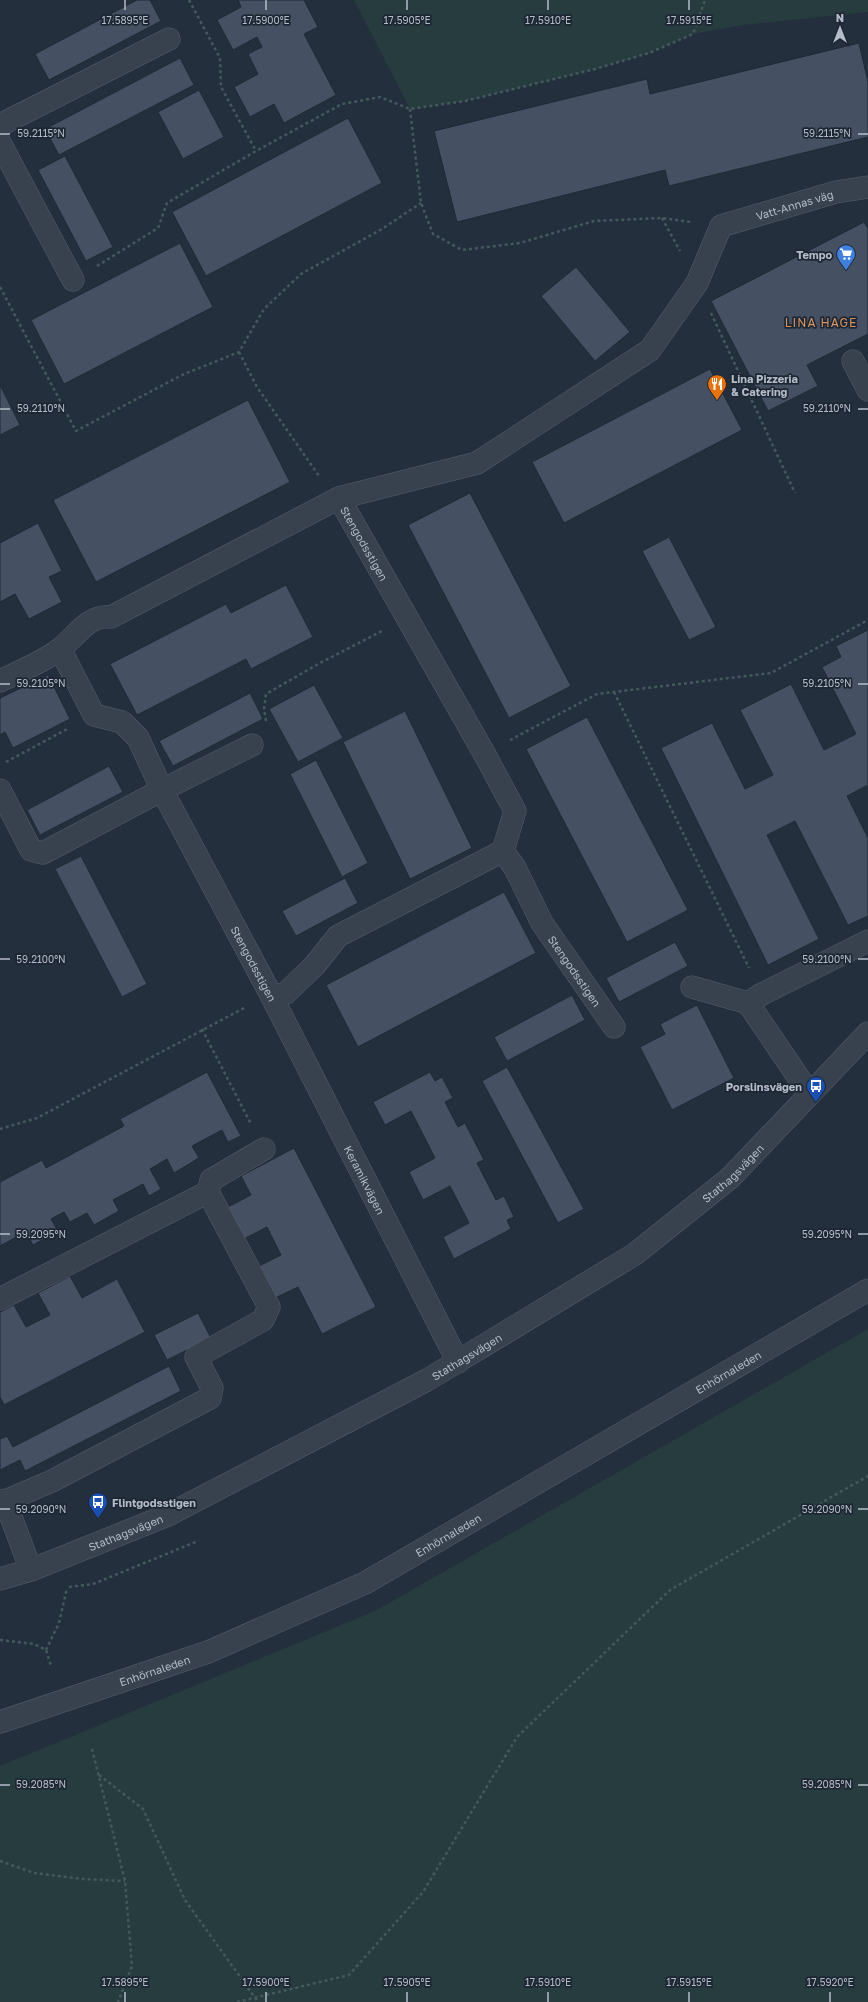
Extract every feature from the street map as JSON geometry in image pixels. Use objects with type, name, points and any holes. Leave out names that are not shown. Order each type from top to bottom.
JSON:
[{"type":"street","points":[[0,125],[168,39]]},
{"type":"street","points":[[0,144],[73,280]]},
{"type":"street","name":"Vatt-Annas väg","points":[[721,226],[836,192],[868,187]]},
{"type":"street","points":[[339,498],[477,463],[650,350],[696,283],[721,226]]},
{"type":"street","points":[[853,361],[868,390]]},
{"type":"street","name":"Stengodsstigen","points":[[0,681],[60,649],[82,627],[103,616],[111,617],[339,498],[484,753],[515,811],[503,851],[338,936],[315,965],[286,993],[272,997],[162,790],[138,738],[122,722],[94,715]]},
{"type":"street","points":[[60,649],[94,715]]},
{"type":"street","points":[[0,790],[31,850],[43,853],[162,790],[252,745]]},
{"type":"street","name":"Stengodsstigen","points":[[503,851],[514,868],[542,923],[614,1027]]},
{"type":"street","points":[[692,987],[755,998],[868,941]]},
{"type":"street","name":"Keramikvägen","points":[[272,997],[458,1362]]},
{"type":"street","points":[[755,998],[809,1093]]},
{"type":"street","name":"Stathagsvägen","points":[[0,1579],[31,1570],[168,1515],[458,1362],[635,1254],[730,1178],[809,1093],[868,1034]]},
{"type":"street","points":[[31,1570],[3,1501],[52,1481],[210,1398],[212,1388],[196,1358],[263,1320],[267,1315],[269,1307],[208,1192],[211,1180],[264,1150]]},
{"type":"street","points":[[0,1299],[208,1192]]},
{"type":"street","name":"Enhörnaleden","points":[[0,1722],[208,1652],[365,1583],[868,1290]]},
{"type":"path","points":[[190,0],[220,58],[221,87],[256,151]]},
{"type":"path","points":[[73,280],[119,254],[158,228],[167,203],[256,151],[342,104],[380,97],[410,109],[465,100],[595,69],[649,53],[693,34],[705,0]]},
{"type":"path","points":[[410,109],[421,203],[433,234],[462,250],[520,242],[594,220],[662,218],[721,226]]},
{"type":"path","points":[[0,287],[76,431],[182,375],[239,352],[264,309],[301,274],[382,229],[421,203]]},
{"type":"path","points":[[662,218],[696,283],[795,493]]},
{"type":"path","points":[[239,352],[261,394],[312,468],[339,498]]},
{"type":"path","points":[[252,745],[261,738],[265,725],[266,719],[264,709],[266,694],[320,663],[407,618]]},
{"type":"path","points":[[484,753],[597,694],[771,673],[868,620]]},
{"type":"path","points":[[614,692],[755,998]]},
{"type":"path","points":[[0,765],[94,715]]},
{"type":"path","points":[[0,1129],[37,1118],[240,1009],[272,997]]},
{"type":"path","points":[[202,1030],[264,1150]]},
{"type":"path","points":[[237,2002],[349,1975],[422,1892],[517,1737],[670,1590],[868,1476]]},
{"type":"path","points":[[63,1589],[93,1584],[198,1541]]},
{"type":"path","points":[[51,1666],[46,1650],[59,1623],[68,1588]]},
{"type":"path","points":[[0,1640],[34,1644],[46,1650]]},
{"type":"path","points":[[92,1749],[125,1881],[132,1966],[118,2002]]},
{"type":"path","points":[[98,1775],[143,1809],[185,1900],[258,2002]]},
{"type":"path","points":[[0,1861],[34,1873],[82,1879],[125,1881]]},
{"type":"green space","points":[[354,0],[868,0],[868,12],[743,25],[693,34],[649,53],[595,69],[465,101],[410,109]]},
{"type":"green space","points":[[868,1329],[868,2002],[0,2002],[0,1766],[375,1611]]},
{"type":"building","points":[[137,0],[150,0],[161,21],[49,80],[35,54]]},
{"type":"building","points":[[238,0],[304,0],[318,27],[304,34],[336,95],[284,123],[274,104],[250,117],[234,87],[258,74],[248,54],[262,47],[257,37],[233,50],[217,20],[241,7]]},
{"type":"building","points":[[859,43],[868,82],[868,137],[669,186],[665,170],[457,222],[434,131],[647,79],[650,94]]},
{"type":"building","points":[[180,58],[194,85],[59,155],[45,129]]},
{"type":"building","points":[[199,90],[224,137],[183,159],[158,112]]},
{"type":"building","points":[[348,118],[382,183],[206,276],[172,212]]},
{"type":"building","points":[[65,156],[113,247],[86,261],[38,170]]},
{"type":"building","points":[[864,222],[868,229],[868,334],[807,365],[818,386],[768,411],[711,301]]},
{"type":"building","points":[[180,243],[213,307],[64,384],[31,320]]},
{"type":"building","points":[[576,267],[630,332],[595,361],[541,296]]},
{"type":"building","points":[[710,369],[742,430],[564,523],[532,462]]},
{"type":"building","points":[[0,385],[20,425],[0,435]]},
{"type":"building","points":[[248,400],[290,482],[96,582],[53,500]]},
{"type":"building","points":[[470,493],[571,686],[509,718],[408,525]]},
{"type":"building","points":[[38,523],[62,571],[49,577],[62,602],[29,619],[15,594],[0,602],[0,543]]},
{"type":"building","points":[[669,537],[716,627],[689,640],[642,551]]},
{"type":"building","points":[[286,585],[313,637],[251,669],[246,659],[137,715],[110,664],[226,604],[231,613]]},
{"type":"building","points":[[868,630],[868,785],[847,796],[868,838],[868,916],[848,925],[795,821],[767,835],[819,939],[768,965],[661,748],[712,723],[745,789],[773,775],[740,710],[791,684],[824,750],[856,734],[822,667],[841,657],[836,646]]},
{"type":"building","points":[[48,675],[70,719],[13,748],[5,732],[0,735],[0,698]]},
{"type":"building","points":[[314,685],[343,738],[298,762],[269,709]]},
{"type":"building","points":[[250,693],[263,719],[173,766],[159,741]]},
{"type":"building","points":[[405,711],[472,848],[410,879],[343,742]]},
{"type":"building","points":[[587,717],[688,910],[627,942],[526,749]]},
{"type":"building","points":[[316,760],[368,863],[342,877],[290,774]]},
{"type":"building","points":[[109,766],[123,792],[40,835],[27,810]]},
{"type":"building","points":[[81,856],[147,984],[122,997],[55,869]]},
{"type":"building","points":[[345,878],[358,903],[296,936],[282,911]]},
{"type":"building","points":[[504,892],[536,953],[358,1047],[326,985]]},
{"type":"building","points":[[675,942],[688,966],[619,1002],[606,978]]},
{"type":"building","points":[[572,995],[585,1020],[507,1061],[494,1037]]},
{"type":"building","points":[[697,1005],[734,1078],[672,1110],[640,1047],[665,1034],[660,1024]]},
{"type":"building","points":[[507,1067],[584,1209],[558,1223],[482,1081]]},
{"type":"building","points":[[207,1072],[241,1136],[228,1142],[222,1130],[192,1146],[199,1158],[174,1173],[167,1159],[150,1169],[161,1189],[149,1196],[143,1184],[113,1200],[119,1211],[94,1225],[87,1213],[70,1222],[64,1212],[51,1219],[58,1231],[33,1245],[26,1232],[0,1246],[0,1182],[42,1160],[46,1168],[124,1126],[120,1119]]},
{"type":"building","points":[[430,1072],[435,1081],[442,1077],[453,1098],[445,1102],[458,1127],[465,1123],[484,1160],[477,1163],[496,1200],[504,1196],[514,1217],[507,1220],[511,1229],[454,1259],[443,1237],[469,1223],[450,1186],[423,1200],[409,1172],[435,1158],[411,1111],[385,1125],[373,1102]]},
{"type":"building","points":[[294,1148],[376,1307],[322,1334],[298,1287],[273,1299],[257,1267],[281,1255],[267,1227],[242,1240],[226,1208],[251,1195],[241,1176]]},
{"type":"building","points":[[70,1276],[82,1298],[117,1279],[145,1332],[4,1405],[0,1397],[0,1312],[14,1305],[26,1327],[50,1315],[38,1293]]},
{"type":"building","points":[[198,1313],[211,1338],[167,1360],[154,1335]]},
{"type":"building","points":[[169,1366],[181,1391],[25,1471],[20,1460],[0,1470],[0,1439],[7,1436],[13,1447]]},
{"type":"place","name":"Tempo","points":[[846,271]]},
{"type":"place","name":"Lina Pizzeria & Catering","points":[[717,401]]},
{"type":"place","name":"Porslinsvägen","points":[[816,1103]]},
{"type":"place","name":"Flintgodsstigen","points":[[98,1519]]},
{"type":"district","name":"LINA HAGE","points":[[821,322]]}]
